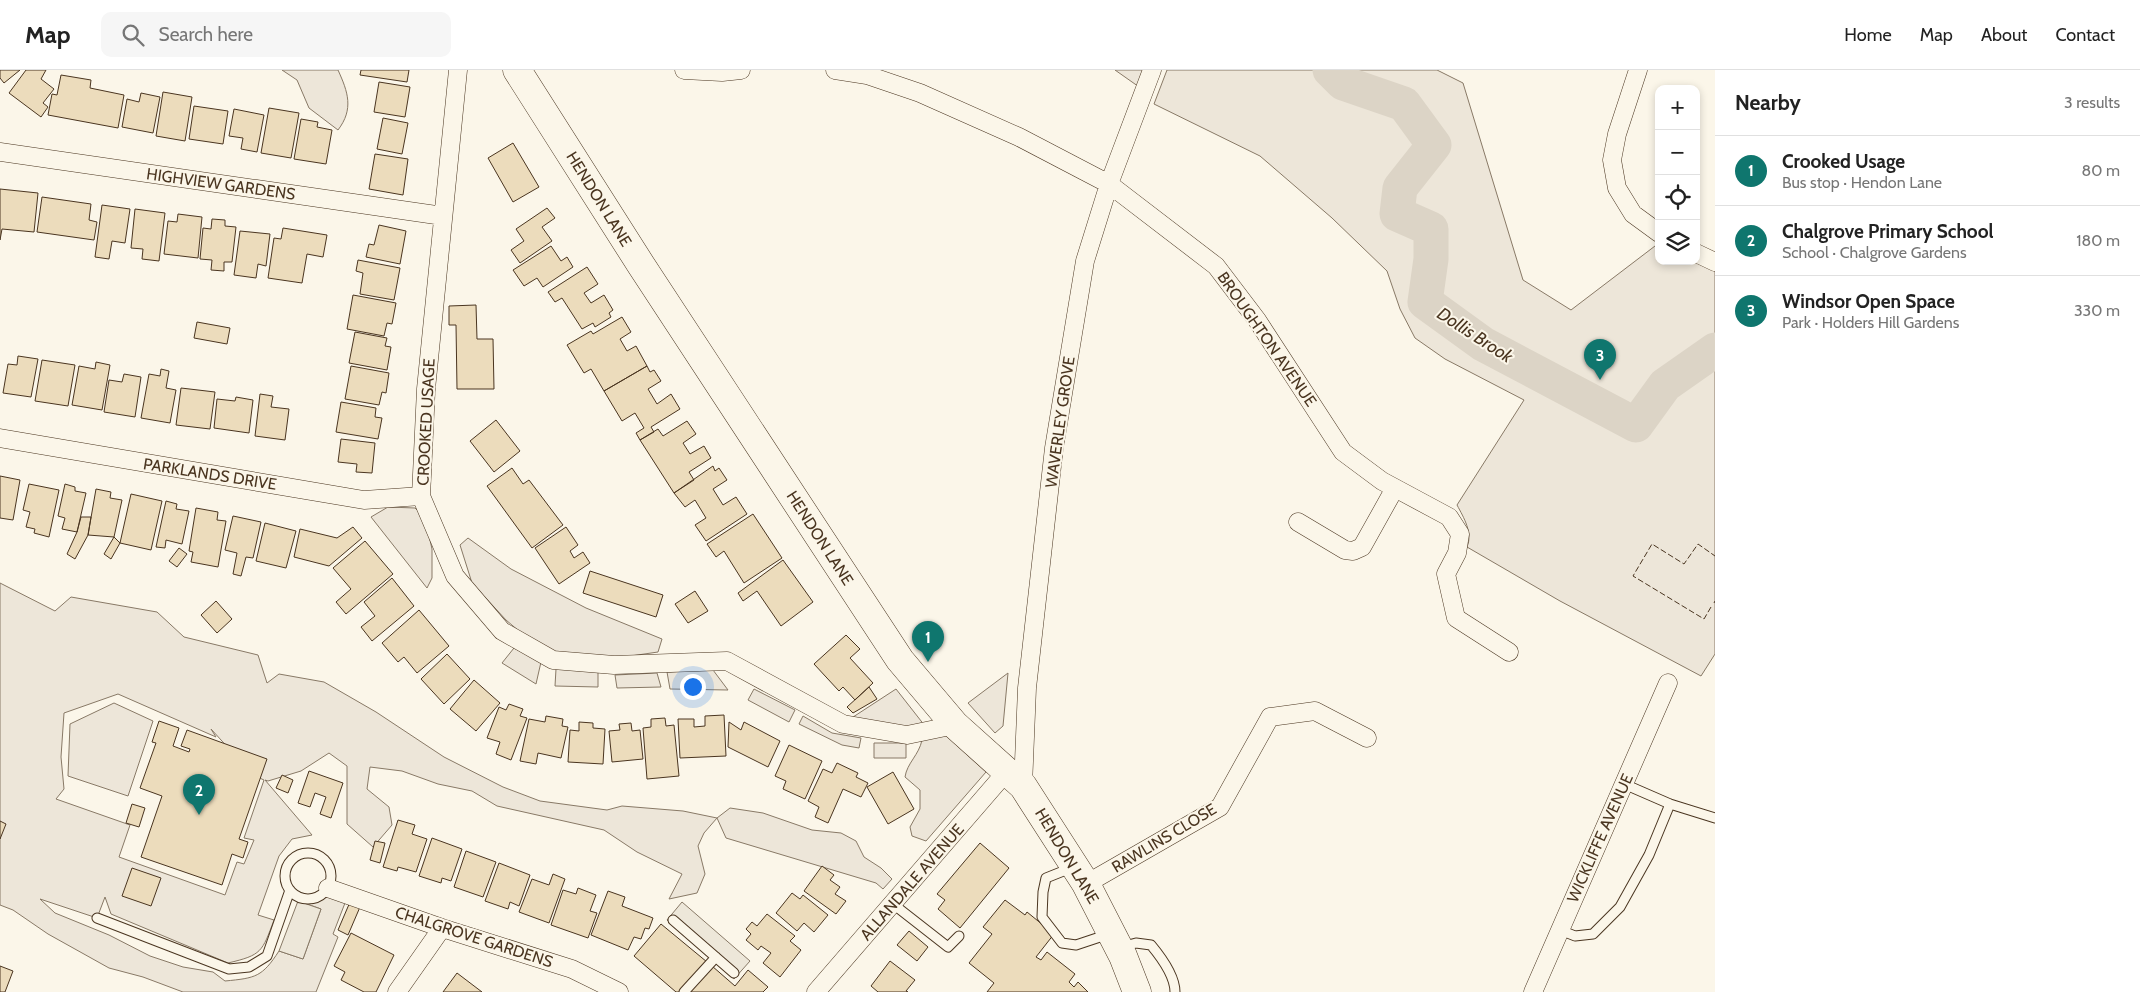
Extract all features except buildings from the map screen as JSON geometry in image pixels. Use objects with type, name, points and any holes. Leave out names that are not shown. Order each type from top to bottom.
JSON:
[{"type":"main road","name":"HENDON LANE","points":[[516,70],[646,273],[895,652],[955,725],[1015,778],[1080,875],[1115,940],[1137,992]]},
{"type":"street","name":"CROOKED USAGE","points":[[458,70],[426,389],[422,496],[455,576],[502,632],[553,660],[614,665],[727,661],[843,724],[907,735],[955,725]]},
{"type":"street","points":[[684,70],[722,72],[741,70]]},
{"type":"street","name":"BROUGHTON AVENUE","points":[[835,70],[867,75],[920,93],[1019,137],[1109,184],[1216,266],[1257,320],[1343,452],[1394,488],[1449,517],[1460,534],[1457,552],[1446,574],[1456,618],[1509,652]]},
{"type":"street","name":"WAVERLEY GROVE","points":[[1015,778],[1054,448],[1085,261],[1109,184],[1152,70]]},
{"type":"street","points":[[1638,70],[1612,160],[1617,188],[1632,214],[1655,230]]},
{"type":"street","name":"HIGHVIEW GARDENS","points":[[0,152],[443,216]]},
{"type":"street","points":[[1700,255],[1715,262]]},
{"type":"street","name":"PARKLANDS DRIVE","points":[[0,438],[364,500],[422,496]]},
{"type":"street","points":[[1298,522],[1345,550],[1353,552],[1362,547],[1394,488]]},
{"type":"street","name":"WICKLIFFE AVENUE","points":[[1533,992],[1668,683]]},
{"type":"street","name":"RAWLINS CLOSE","points":[[1080,875],[1220,806],[1270,717],[1315,710],[1367,738]]},
{"type":"street","name":"ALLANDALE AVENUE","points":[[816,992],[893,904],[1015,778]]},
{"type":"street","name":"CHALGROVE GARDENS","points":[[328,888],[442,928],[572,969],[618,992]]},
{"type":"street","points":[[397,992],[442,928]]},
{"type":"lane","points":[[1624,784],[1670,804],[1715,818]]},
{"type":"lane","points":[[1560,930],[1575,936],[1593,934],[1620,907],[1649,855],[1670,804]]},
{"type":"lane","points":[[306,853],[317,854],[328,864],[331,872],[328,888],[319,896],[311,898],[296,895],[290,890],[285,876],[287,867],[298,855],[306,853]]},
{"type":"lane","points":[[1080,875],[1046,878],[1043,892],[1042,917],[1062,943],[1076,945],[1115,940],[1151,945],[1161,957],[1175,986],[1175,992]]},
{"type":"lane","points":[[97,918],[229,969],[249,967],[268,956],[290,890]]},
{"type":"lane","points":[[893,904],[948,947],[958,936]]},
{"type":"lane","points":[[673,920],[734,973]]},
{"type":"lane","points":[[684,992],[716,957]]},
{"type":"shaded area","points":[[282,70],[338,70],[347,93],[348,108],[338,130],[309,108],[297,80]]},
{"type":"shaded area","points":[[1115,70],[1146,70],[1142,89]]},
{"type":"shaded area","points":[[1167,70],[1437,70],[1463,83],[1523,280],[1571,310],[1655,246],[1655,265],[1700,265],[1700,262],[1715,267],[1715,654],[1701,676],[1560,601],[1467,547],[1469,542],[1468,531],[1465,520],[1457,505],[1524,400],[1445,359],[1415,338],[1400,309],[1387,271],[1332,218],[1260,156],[1154,104]]},
{"type":"shaded area","points":[[388,507],[415,508],[425,518],[432,549],[432,578],[427,588],[371,517]]},
{"type":"shaded area","points":[[468,538],[511,569],[586,608],[662,639],[658,652],[617,658],[570,657],[533,643],[506,620],[472,583],[460,545]]},
{"type":"shaded area","points":[[0,583],[55,611],[71,597],[157,612],[184,637],[258,655],[267,683],[279,674],[324,682],[376,712],[444,757],[503,787],[540,801],[607,810],[622,806],[683,811],[717,818],[704,833],[698,846],[705,874],[697,893],[669,899],[682,874],[637,852],[604,830],[497,806],[472,791],[438,784],[402,771],[370,767],[367,789],[389,807],[392,825],[373,847],[347,824],[347,766],[329,753],[301,771],[268,781],[265,780],[312,835],[292,839],[279,856],[258,915],[274,920],[263,946],[254,954],[228,963],[111,914],[105,897],[97,918],[40,899],[55,913],[109,935],[150,956],[183,967],[213,972],[225,981],[244,979],[257,975],[268,966],[279,951],[303,959],[321,909],[307,904],[329,896],[345,903],[333,934],[338,937],[316,992],[183,992],[143,977],[109,968],[48,934],[13,910],[0,905]],"holes":[[[118,694],[216,737],[211,729],[253,775],[264,780],[244,838],[254,840],[244,864],[237,862],[225,895],[119,857],[130,825],[56,799],[64,789],[61,757],[64,713]]]},
{"type":"shaded area","points":[[514,648],[541,662],[536,684],[502,663]]},
{"type":"shaded area","points":[[556,669],[598,670],[598,687],[555,686]]},
{"type":"shaded area","points":[[713,670],[728,690],[670,689],[667,672]]},
{"type":"shaded area","points":[[657,673],[661,687],[617,688],[615,675]]},
{"type":"shaded area","points":[[1008,673],[1003,726],[995,733],[968,703]]},
{"type":"shaded area","points":[[754,689],[795,710],[789,722],[748,700]]},
{"type":"shaded area","points":[[896,689],[925,726],[909,729],[850,719]]},
{"type":"shaded area","points":[[114,703],[153,721],[128,796],[68,776],[70,724]]},
{"type":"shaded area","points":[[803,716],[832,733],[861,738],[859,748],[842,745],[799,724]]},
{"type":"shaded area","points":[[945,735],[986,772],[926,841],[912,836],[910,827],[920,809],[920,790],[905,777],[922,740]]},
{"type":"shaded area","points":[[874,743],[906,743],[906,758],[874,758]]},
{"type":"shaded area","points":[[730,808],[763,813],[812,830],[841,833],[856,841],[864,857],[881,868],[892,879],[883,889],[876,883],[726,838],[717,818]]},
{"type":"shaded area","points":[[298,901],[321,909],[303,959],[279,951]]},
{"type":"shaded area","points":[[682,902],[750,961],[734,979],[667,920]]},
{"type":"waterway","name":"Dollis Brook","points":[[1330,70],[1343,83],[1404,104],[1434,145],[1400,188],[1397,214],[1431,229],[1431,259],[1425,302],[1483,344],[1636,425],[1665,385],[1715,350]]},
{"type":"fence","points":[[1711,607],[1704,619],[1633,576],[1652,544],[1684,564],[1698,544],[1715,556]]},
{"type":"place","name":"Windsor Open Space","points":[[1600,380]]},
{"type":"place","name":"Crooked Usage","points":[[928,662]]},
{"type":"place","name":"Chalgrove Primary School","points":[[199,815]]}]
